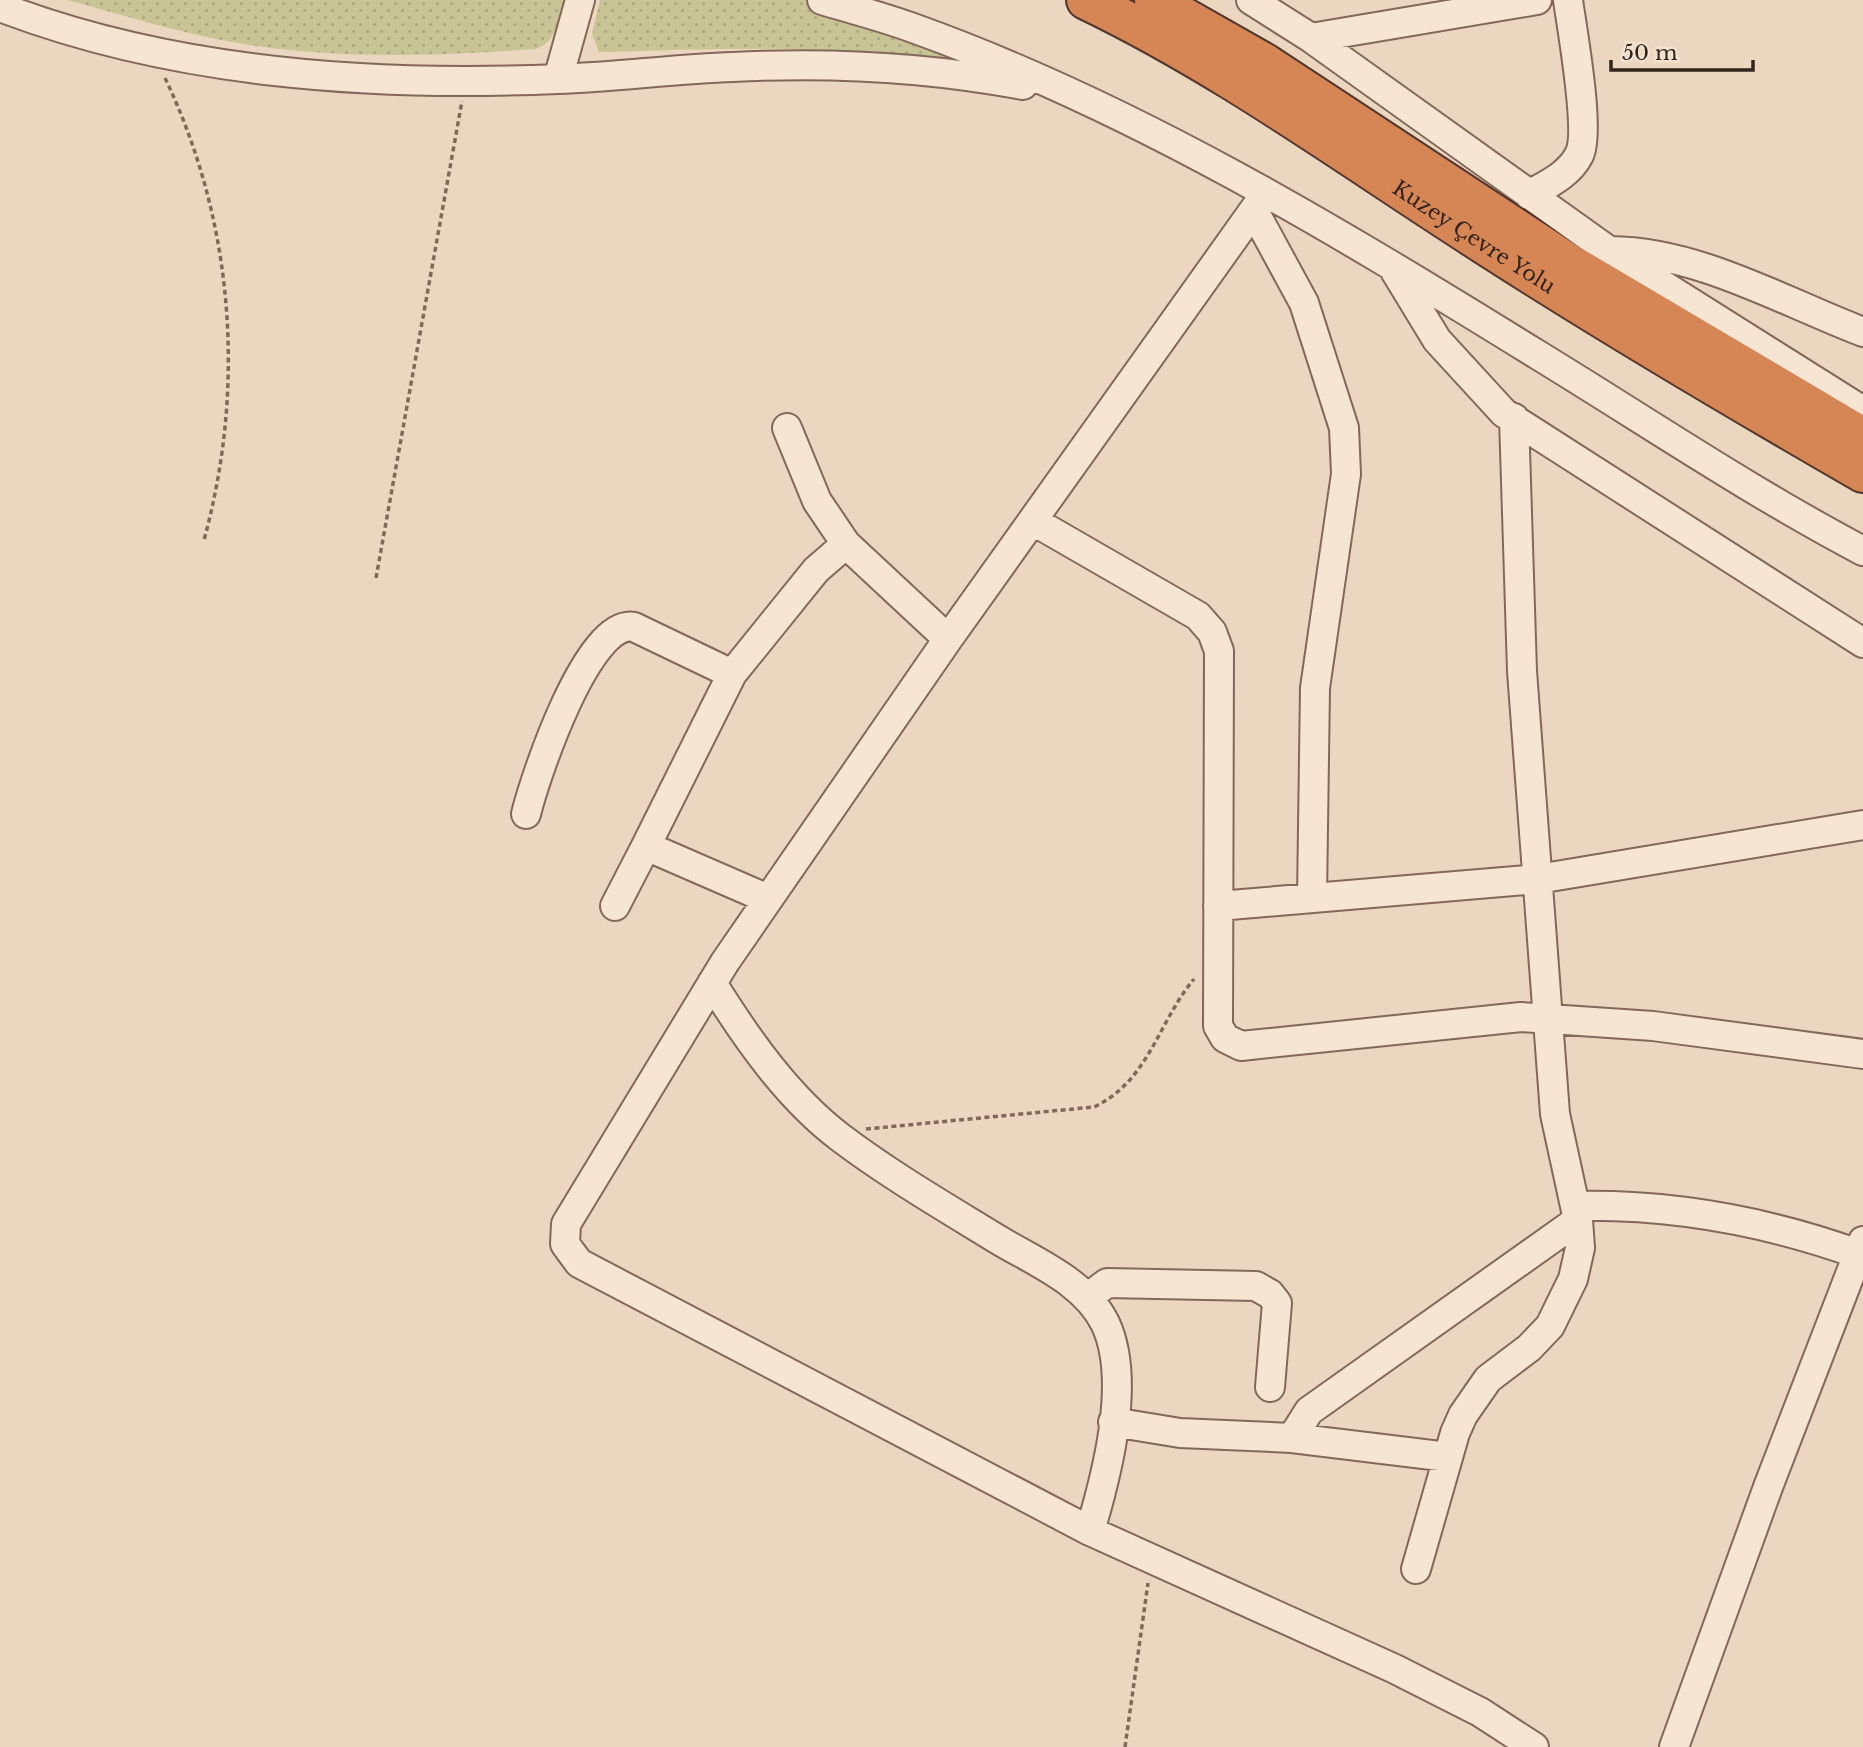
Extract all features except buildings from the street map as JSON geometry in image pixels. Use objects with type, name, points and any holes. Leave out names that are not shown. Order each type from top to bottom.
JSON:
[{"type":"highway","name":"Kuzey Çevre Yolu","points":[[1086,0],[1134,23],[1243,86],[1553,289],[1863,473]]},
{"type":"highway","name":"Kuzey Çevre Yolu","points":[[1154,0],[1265,63],[1569,263],[1863,437]]},
{"type":"street","points":[[558,79],[580,0]]},
{"type":"street","points":[[822,0],[913,28],[1070,93],[1260,202],[1395,270],[1536,353],[1773,501],[1863,551]]},
{"type":"street","points":[[1251,0],[1311,38],[1609,251],[1692,306],[1863,411]]},
{"type":"street","points":[[1311,38],[1537,0]]},
{"type":"street","points":[[1529,195],[1566,172],[1580,154],[1581,95],[1568,0]]},
{"type":"street","points":[[0,7],[80,33],[149,49],[249,68],[310,75],[466,80],[558,79],[730,67],[819,65],[945,74],[1070,93]]},
{"type":"street","points":[[1260,202],[1035,522],[948,639],[768,899],[712,983],[566,1224],[564,1237],[568,1252],[579,1263],[1090,1531],[1406,1674],[1480,1712],[1534,1747]]},
{"type":"street","points":[[1260,202],[1304,303],[1339,411],[1346,445],[1346,474],[1315,688],[1312,898]]},
{"type":"street","points":[[1609,251],[1653,254],[1685,261],[1863,332]]},
{"type":"street","points":[[1395,270],[1421,317],[1451,357],[1480,390],[1514,418],[1863,643]]},
{"type":"street","points":[[1416,1569],[1463,1415],[1481,1387],[1500,1367],[1540,1338],[1558,1313],[1578,1262],[1576,1213],[1555,1114],[1550,1018],[1522,671],[1514,418]]},
{"type":"street","points":[[787,428],[817,500],[846,544],[948,639]]},
{"type":"street","points":[[1035,522],[1198,616],[1216,641],[1218,1026],[1225,1038],[1235,1045],[1521,1017],[1706,1031],[1863,1054]]},
{"type":"street","points":[[615,906],[732,674],[816,570],[846,544]]},
{"type":"street","points":[[526,814],[551,733],[580,678],[612,631],[622,626],[634,627],[732,674]]},
{"type":"street","points":[[1218,906],[1538,879],[1863,825]]},
{"type":"street","points":[[646,846],[768,899]]},
{"type":"street","points":[[712,983],[766,1060],[840,1138],[1063,1278],[1087,1298],[1105,1323],[1114,1351],[1113,1422],[1104,1478],[1090,1531]]},
{"type":"street","points":[[1292,1438],[1309,1411],[1576,1213],[1645,1207],[1719,1216],[1861,1247],[1768,1487],[1674,1747]]},
{"type":"street","points":[[1087,1298],[1107,1283],[1256,1286],[1263,1289],[1277,1303],[1270,1387]]},
{"type":"street","points":[[1113,1422],[1180,1433],[1292,1438],[1448,1457]]},
{"type":"path","points":[[149,49],[184,121],[202,175],[213,219],[228,318],[228,422],[215,501],[204,540]]},
{"type":"path","points":[[376,578],[466,80]]},
{"type":"path","points":[[840,1138],[862,1129],[1094,1107],[1117,1094],[1138,1073],[1192,981],[1218,961]]},
{"type":"path","points":[[1125,1747],[1152,1560]]},
{"type":"shaded area","points":[[67,0],[565,0],[553,35],[536,49],[387,55],[313,52],[238,43],[173,29]]},
{"type":"shaded area","points":[[600,0],[807,0],[909,29],[993,68],[895,54],[797,49],[599,52],[592,34]]}]
